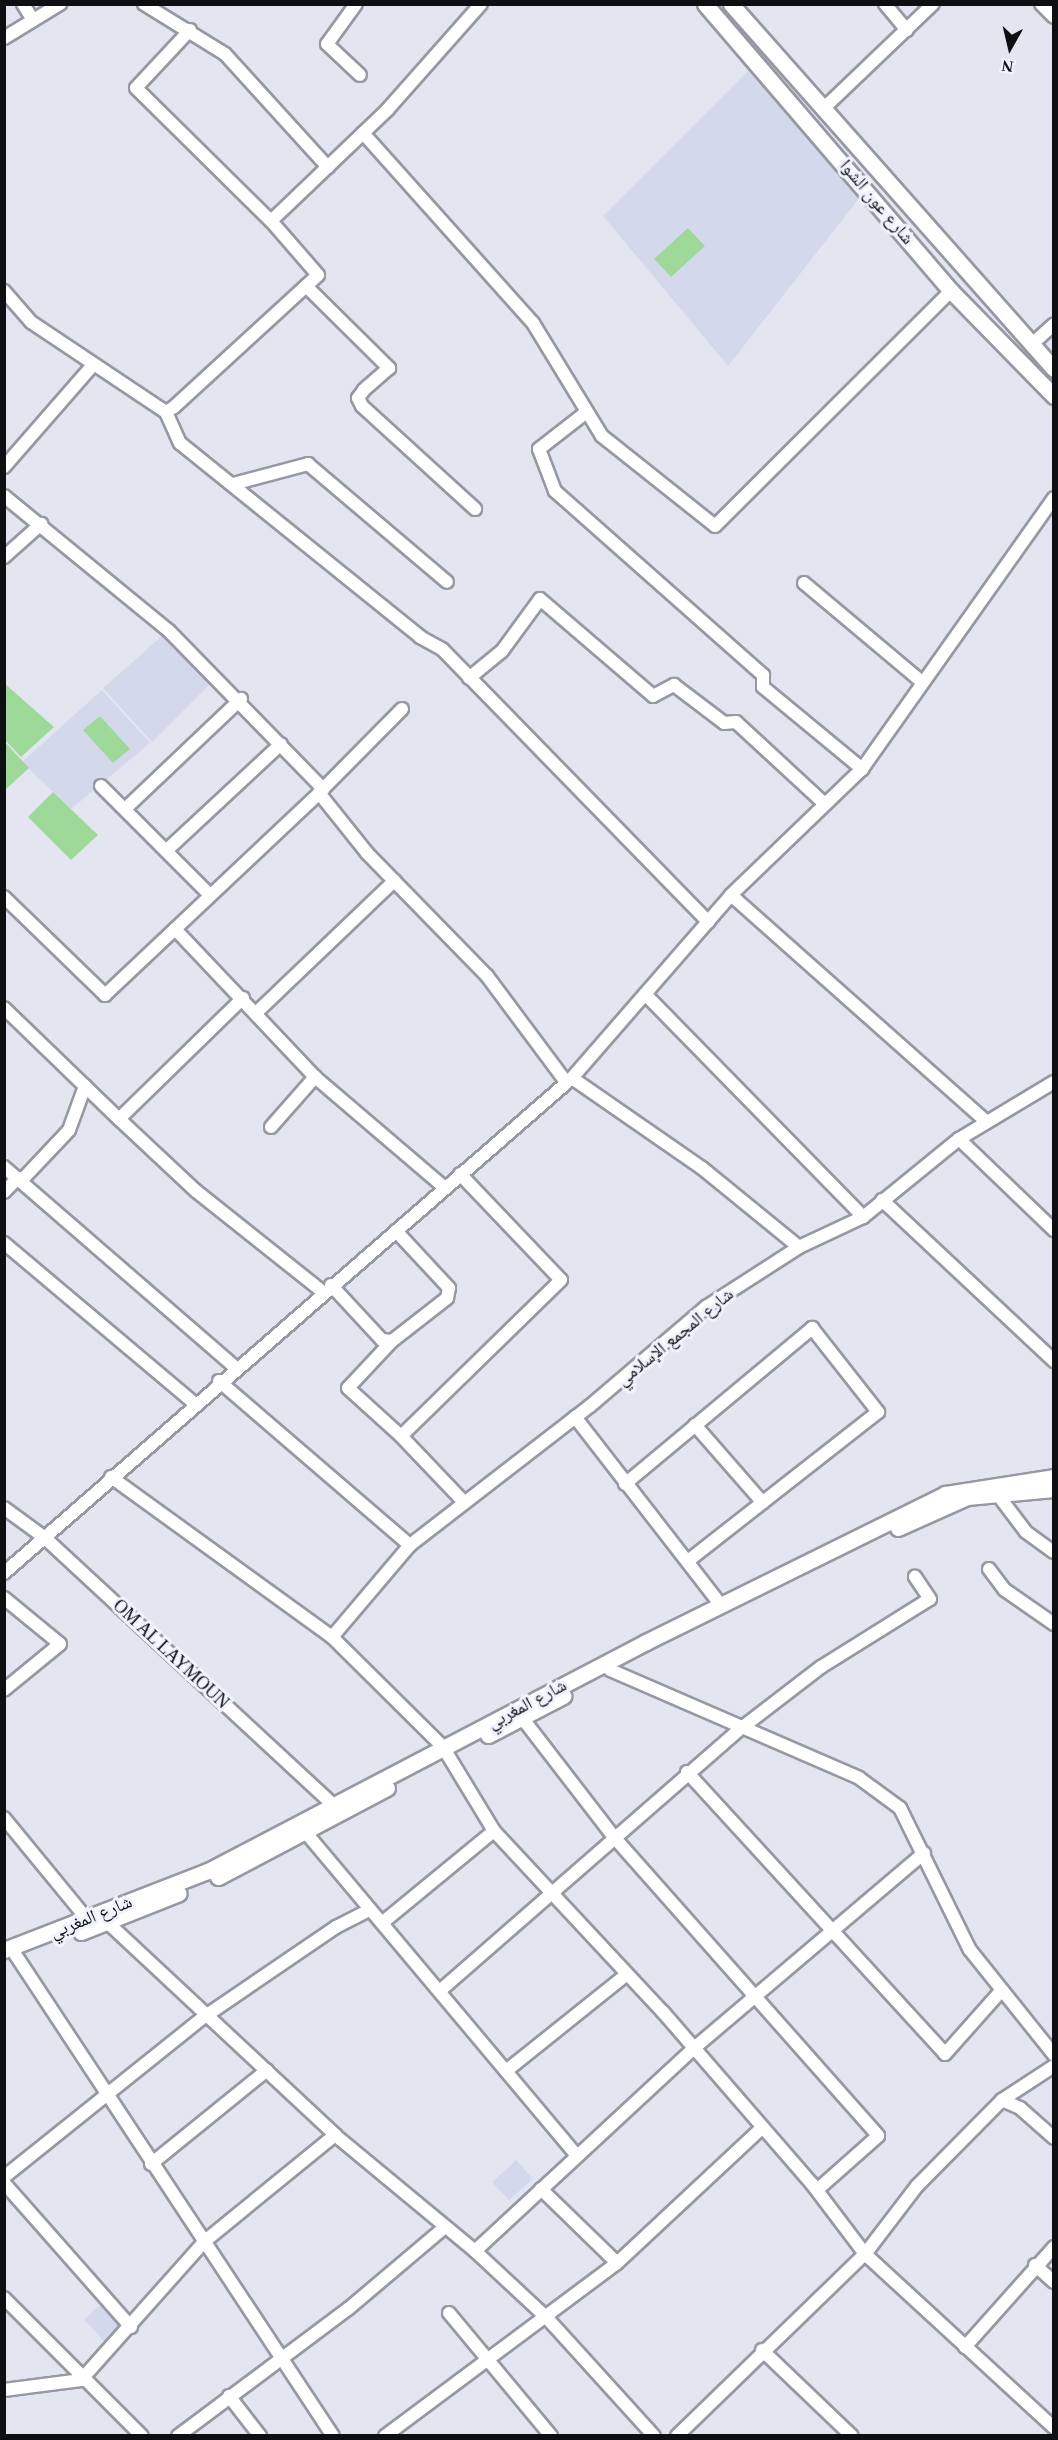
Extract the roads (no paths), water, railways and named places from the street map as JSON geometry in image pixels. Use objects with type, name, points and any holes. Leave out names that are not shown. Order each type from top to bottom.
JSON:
[{"type":"main road","name":"شارع عون الشوا","points":[[705,4],[951,291],[1053,396]]},
{"type":"main road","name":"شارع عون الشوا","points":[[731,4],[1053,369]]},
{"type":"main road","name":"شارع المغربي","points":[[8,1954],[87,1919],[208,1871],[333,1805],[445,1751],[720,1604],[945,1494],[1053,1477]]},
{"type":"main road","name":"شارع المغربي","points":[[8,1954],[108,1923],[307,1834],[445,1751],[523,1719],[610,1670],[883,1534],[967,1497],[1053,1489]]},
{"type":"street","points":[[22,4],[33,20]]},
{"type":"street","points":[[4,38],[60,4]]},
{"type":"street","points":[[144,4],[225,54],[328,167]]},
{"type":"street","points":[[356,4],[327,44],[360,75]]},
{"type":"street","points":[[271,221],[363,133],[481,4]]},
{"type":"street","points":[[885,4],[907,30]]},
{"type":"street","points":[[824,109],[933,4]]},
{"type":"street","points":[[1041,4],[1053,17]]},
{"type":"street","points":[[166,412],[306,286],[318,269],[136,88],[189,30]]},
{"type":"street","points":[[363,133],[533,323],[584,414],[602,436],[715,526],[951,291]]},
{"type":"street","points":[[306,286],[389,368],[358,398],[362,406],[476,508]]},
{"type":"street","points":[[4,291],[31,322],[166,412],[180,443],[420,637],[443,650],[708,922]]},
{"type":"street","points":[[1031,345],[1053,324]]},
{"type":"street","points":[[4,467],[93,365]]},
{"type":"street","points":[[584,414],[539,449],[555,491],[763,675],[763,687],[862,769]]},
{"type":"street","points":[[233,484],[308,465],[447,582]]},
{"type":"street","points":[[4,496],[40,524],[241,699],[321,791],[394,881],[487,976],[569,1080],[702,1168],[799,1247]]},
{"type":"street","points":[[4,1573],[235,1366],[396,1231],[569,1080],[731,895],[862,769],[1053,498]]},
{"type":"street","points":[[4,556],[40,524]]},
{"type":"street","points":[[804,583],[922,682]]},
{"type":"street","points":[[469,678],[502,651],[540,599],[653,696],[674,686],[724,723],[736,722],[825,804]]},
{"type":"street","points":[[125,809],[241,699]]},
{"type":"street","points":[[4,897],[105,995],[176,929],[209,894],[321,791],[402,710]]},
{"type":"street","points":[[168,849],[280,744]]},
{"type":"street","points":[[101,786],[168,849],[209,894]]},
{"type":"street","points":[[257,1012],[394,881]]},
{"type":"street","points":[[731,895],[987,1122]]},
{"type":"street","points":[[176,929],[257,1012],[315,1077],[445,1188]]},
{"type":"street","points":[[645,994],[862,1217]]},
{"type":"street","points":[[119,1119],[243,998]]},
{"type":"street","points":[[4,1008],[196,1191],[327,1288],[382,1340],[392,1341]]},
{"type":"street","points":[[271,1127],[315,1077]]},
{"type":"street","name":"شارع المجمع الإسلامي","points":[[332,1637],[410,1545],[575,1417],[706,1307],[799,1247],[862,1217],[959,1139],[1053,1082]]},
{"type":"street","points":[[4,1192],[69,1130],[85,1086]]},
{"type":"street","points":[[959,1139],[1053,1230]]},
{"type":"street","points":[[4,1167],[235,1366]]},
{"type":"street","points":[[400,1436],[561,1281],[460,1174]]},
{"type":"street","points":[[882,1200],[1053,1361]]},
{"type":"street","points":[[396,1231],[450,1294],[392,1341],[348,1388],[400,1436],[463,1502]]},
{"type":"street","points":[[4,1243],[194,1403]]},
{"type":"street","points":[[625,1484],[812,1328],[878,1412],[689,1560]]},
{"type":"street","points":[[219,1381],[410,1545]]},
{"type":"street","points":[[575,1417],[625,1484],[689,1560],[720,1604]]},
{"type":"street","points":[[695,1425],[763,1503]]},
{"type":"street","points":[[111,1476],[332,1637],[445,1751],[494,1831],[550,1894],[627,1974],[817,2190],[865,2254],[1053,2428]]},
{"type":"street","points":[[998,1495],[1026,1532],[1053,1552]]},
{"type":"street","name":"OM AL LAYMOUN","points":[[4,1508],[45,1538],[333,1805]]},
{"type":"street","points":[[989,1569],[1005,1590],[1053,1624]]},
{"type":"street","points":[[442,1989],[613,1836],[744,1726],[821,1667],[930,1599],[915,1577]]},
{"type":"street","points":[[4,1598],[60,1644],[4,1690]]},
{"type":"street","points":[[610,1670],[744,1726],[859,1778],[900,1808],[970,1950],[1000,1992],[1053,2055]]},
{"type":"street","points":[[523,1719],[613,1836],[878,2136],[817,2190]]},
{"type":"street","points":[[687,1772],[836,1929],[945,2054],[1000,1992]]},
{"type":"street","points":[[4,1818],[87,1919],[108,1923],[204,2017],[267,2070],[335,2135],[475,2251],[547,2318],[654,2436]]},
{"type":"street","points":[[382,1923],[494,1831]]},
{"type":"street","points":[[307,1834],[370,1910],[442,1989],[577,2156]]},
{"type":"street","points":[[475,2251],[693,2049],[924,1853]]},
{"type":"street","points":[[4,2177],[109,2096],[204,2017],[336,1927],[370,1910]]},
{"type":"street","points":[[8,1954],[109,2096],[151,2164],[285,2359],[333,2436]]},
{"type":"street","points":[[507,2071],[627,1974]]},
{"type":"street","points":[[677,2436],[762,2350],[865,2254],[916,2186],[1002,2100],[1053,2066]]},
{"type":"street","points":[[151,2164],[267,2070]]},
{"type":"street","points":[[1002,2100],[1020,2108],[1053,2138]]},
{"type":"street","points":[[385,2436],[547,2318],[617,2263],[762,2128]]},
{"type":"street","points":[[4,2390],[81,2380],[131,2327],[205,2241],[335,2135]]},
{"type":"street","points":[[4,2183],[131,2327]]},
{"type":"street","points":[[541,2189],[617,2263]]},
{"type":"street","points":[[178,2436],[229,2396],[285,2359],[445,2227]]},
{"type":"street","points":[[965,2347],[1053,2247]]},
{"type":"street","points":[[1035,2265],[1053,2282]]},
{"type":"street","points":[[4,2298],[81,2380],[142,2436]]},
{"type":"street","points":[[449,2313],[551,2436]]},
{"type":"street","points":[[762,2350],[852,2436]]},
{"type":"street","points":[[229,2396],[260,2436]]}]
